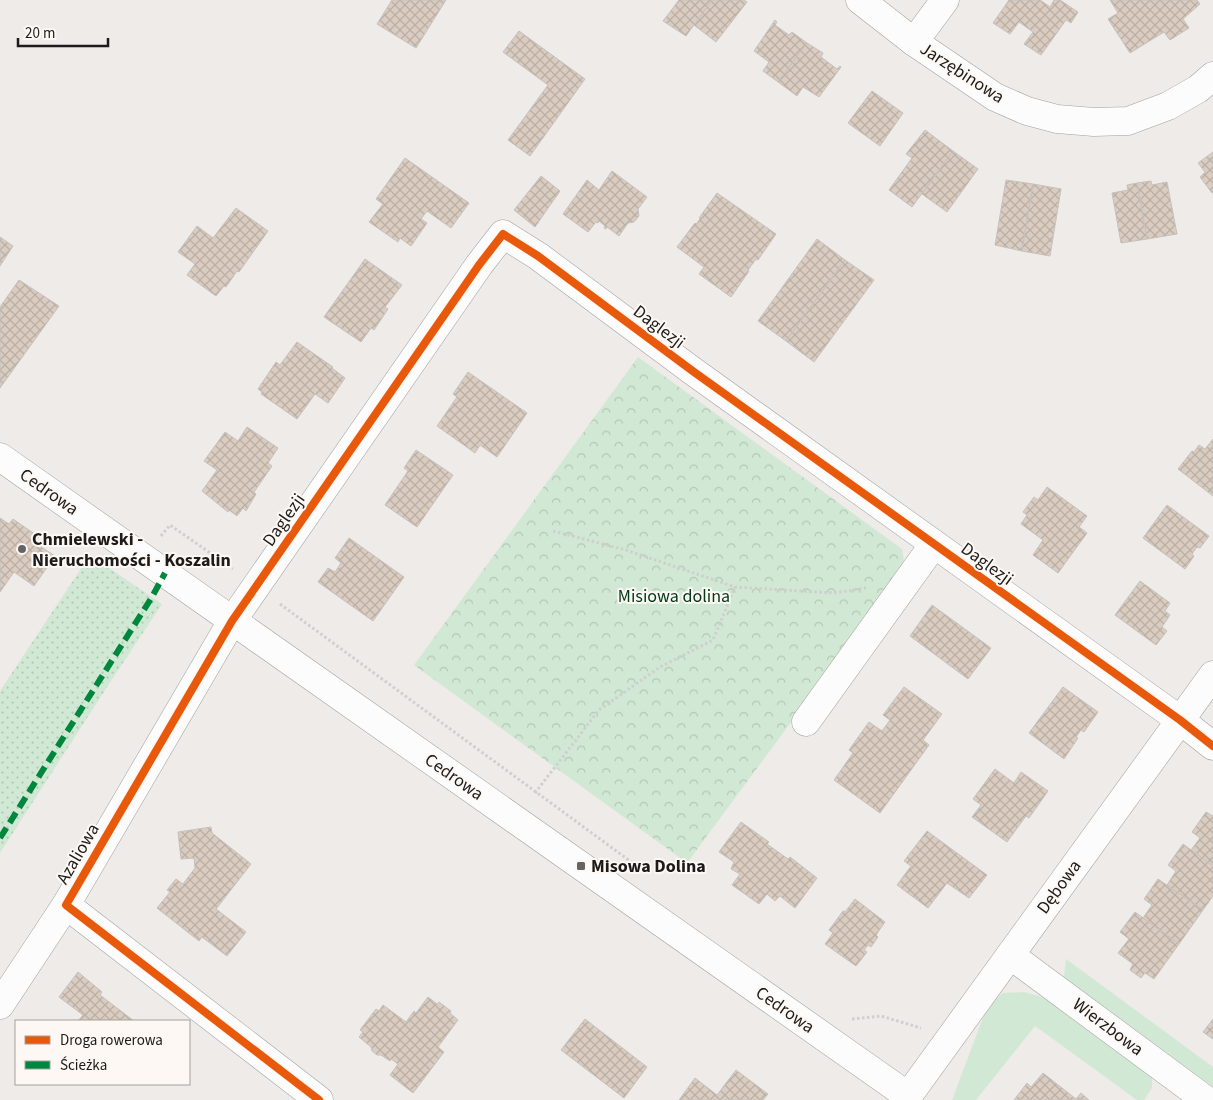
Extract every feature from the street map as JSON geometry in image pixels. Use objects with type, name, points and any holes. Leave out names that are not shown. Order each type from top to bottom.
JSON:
[{"type":"street","name":"Jarzębinowa","points":[[860,0],[914,42],[995,97],[1027,111],[1057,120],[1128,121],[1168,106],[1198,89],[1213,76]]},
{"type":"street","points":[[914,42],[945,0]]},
{"type":"street","name":"Daglezji","points":[[232,620],[478,265],[503,234],[538,256],[694,372],[1180,720],[1213,746]]},
{"type":"street","name":"Cedrowa","points":[[0,457],[515,819],[907,1098]]},
{"type":"street","name":"Daglezji","points":[[806,722],[934,544]]},
{"type":"street","name":"Azaliowa","points":[[0,1005],[66,905],[232,620]]},
{"type":"street","name":"Dębowa","points":[[907,1098],[1213,675]]},
{"type":"street","name":"Azaliowa","points":[[66,905],[318,1100]]},
{"type":"street","name":"Wierzbowa","points":[[1010,955],[1206,1100]]},
{"type":"path","points":[[144,558],[170,525],[640,868]]},
{"type":"path","points":[[553,531],[626,550],[735,587],[834,593],[893,584],[902,589]]},
{"type":"path","points":[[515,819],[599,710],[660,667],[713,640],[735,587]]},
{"type":"path","points":[[846,1018],[854,1020],[881,1016],[919,1026],[946,1044]]},
{"type":"green space","name":"Misiowa dolina","points":[[638,357],[902,549],[905,568],[687,863],[414,665]]},
{"type":"green space","points":[[90,555],[162,604],[0,853],[0,691]]},
{"type":"green space","points":[[1066,959],[1213,1067],[1213,1087],[1064,977]]},
{"type":"green space","points":[[1024,992],[1050,999],[1152,1078],[1152,1088],[1144,1100],[1137,1100],[1035,1026],[976,1100],[952,1100],[987,1007],[1003,993]]},
{"type":"building","points":[[392,0],[446,0],[416,48],[377,24]]},
{"type":"building","points":[[679,0],[712,0],[686,36],[663,21]]},
{"type":"building","points":[[712,0],[744,0],[747,2],[716,42],[694,25]]},
{"type":"building","points":[[1009,0],[1040,0],[1050,7],[1054,0],[1060,0],[1078,12],[1071,23],[1066,20],[1041,55],[1024,44],[1033,32],[1019,22],[1010,34],[993,23]]},
{"type":"building","points":[[1110,0],[1197,0],[1200,4],[1183,19],[1189,28],[1170,40],[1164,32],[1130,53],[1108,19],[1118,13]]},
{"type":"building","points":[[775,20],[777,22],[775,25],[789,35],[792,32],[807,43],[778,82],[763,71],[769,62],[754,51]]},
{"type":"building","points":[[519,31],[585,79],[530,156],[508,140],[548,85],[503,52]]},
{"type":"building","points":[[807,43],[823,53],[821,57],[837,69],[841,67],[819,97],[803,87],[797,96],[778,82]]},
{"type":"building","points":[[872,91],[903,113],[880,146],[848,123]]},
{"type":"building","points":[[925,130],[953,151],[912,207],[889,190],[912,158],[906,154]]},
{"type":"building","points":[[953,151],[978,169],[947,212],[922,194]]},
{"type":"building","points":[[1213,152],[1212,193],[1200,177],[1205,172],[1198,163]]},
{"type":"building","points":[[405,158],[469,203],[451,228],[427,211],[421,219],[427,223],[411,246],[400,238],[398,242],[369,222],[383,204],[376,199]]},
{"type":"building","points":[[612,171],[647,197],[638,209],[639,216],[634,222],[628,223],[619,236],[607,227],[606,229],[604,228],[605,226],[599,221],[588,232],[563,214],[587,180],[599,190]]},
{"type":"building","points":[[541,176],[560,191],[535,227],[514,210]]},
{"type":"building","points":[[1006,180],[1033,184],[1022,251],[995,245]]},
{"type":"building","points":[[1151,181],[1152,185],[1167,182],[1177,234],[1147,239],[1137,183]]},
{"type":"building","points":[[1137,183],[1147,239],[1121,243],[1112,193],[1128,190],[1127,185]]},
{"type":"building","points":[[1033,184],[1061,189],[1050,256],[1022,251]]},
{"type":"building","points":[[717,193],[776,234],[758,260],[756,259],[748,270],[731,297],[699,274],[704,267],[677,247],[700,219]]},
{"type":"building","points":[[236,208],[268,231],[239,272],[237,271],[226,287],[224,286],[216,296],[187,275],[195,264],[178,252],[197,226],[213,238]]},
{"type":"building","points":[[0,237],[13,246],[0,266]]},
{"type":"building","points":[[817,239],[845,260],[786,341],[758,321]]},
{"type":"building","points":[[365,259],[402,285],[385,307],[388,309],[374,330],[371,328],[361,342],[324,317]]},
{"type":"building","points":[[845,260],[874,280],[814,362],[786,341]]},
{"type":"building","points":[[19,280],[59,306],[0,388],[0,307]]},
{"type":"building","points":[[297,342],[333,367],[345,378],[328,403],[315,394],[297,419],[261,394],[262,392],[258,389],[276,362],[280,365]]},
{"type":"building","points":[[468,372],[527,413],[497,457],[480,445],[475,453],[437,426],[457,397],[453,394]]},
{"type":"building","points":[[247,427],[278,448],[268,463],[272,466],[254,492],[256,494],[246,511],[243,508],[237,516],[229,510],[228,512],[202,491],[217,470],[204,461],[225,432],[238,441]]},
{"type":"building","points":[[1213,439],[1213,496],[1178,469],[1199,445],[1205,449]]},
{"type":"building","points":[[416,450],[453,475],[417,527],[385,505],[408,471],[404,468]]},
{"type":"building","points":[[1047,487],[1087,516],[1079,527],[1087,533],[1058,573],[1033,555],[1043,540],[1021,524],[1027,515],[1023,512],[1034,497],[1038,500]]},
{"type":"building","points":[[1167,505],[1209,536],[1200,548],[1197,547],[1192,554],[1194,556],[1185,569],[1143,538]]},
{"type":"building","name":"Chmielewski - Nieruchomości - Koszalin","points":[[0,518],[9,524],[13,519],[39,537],[34,542],[55,556],[34,586],[14,572],[0,592]]},
{"type":"building","points":[[349,538],[404,577],[373,621],[318,582],[328,568],[335,572],[341,563],[335,558]]},
{"type":"building","points":[[1140,581],[1170,603],[1165,611],[1170,615],[1162,627],[1167,631],[1156,645],[1115,615]]},
{"type":"building","points":[[932,605],[991,648],[968,679],[910,636]]},
{"type":"building","points":[[904,687],[942,714],[923,740],[929,745],[880,813],[834,780],[853,753],[849,750],[869,722],[882,731],[890,720],[883,715]]},
{"type":"building","points":[[1063,687],[1098,712],[1084,732],[1081,730],[1064,759],[1029,733]]},
{"type":"building","points":[[995,769],[1014,783],[1021,772],[1048,791],[1029,818],[1026,816],[1007,842],[972,817],[981,805],[973,799]]},
{"type":"building","points":[[1206,812],[1213,816],[1213,866],[1191,850],[1200,838],[1192,832]]},
{"type":"building","points":[[741,822],[769,842],[767,844],[788,859],[790,857],[817,878],[795,908],[780,896],[775,901],[767,894],[759,904],[732,885],[740,874],[731,869],[734,862],[719,852]]},
{"type":"building","points":[[211,827],[212,833],[251,864],[216,909],[246,932],[227,956],[202,937],[199,941],[157,908],[170,892],[167,890],[176,879],[183,884],[195,868],[194,858],[181,859],[178,832]]},
{"type":"building","points":[[927,831],[987,875],[969,898],[947,883],[928,908],[897,885],[911,866],[904,861]]},
{"type":"building","points":[[1183,844],[1213,866],[1213,896],[1203,910],[1167,885],[1176,871],[1168,865]]},
{"type":"building","points":[[1158,879],[1203,910],[1179,944],[1143,918],[1152,905],[1144,899]]},
{"type":"building","points":[[855,899],[885,922],[876,935],[878,937],[871,947],[868,945],[864,950],[867,952],[856,966],[825,944],[833,933],[829,930]]},
{"type":"building","points":[[1135,912],[1179,944],[1154,979],[1145,973],[1141,978],[1130,970],[1133,964],[1118,953],[1129,939],[1120,932]]},
{"type":"building","points":[[78,972],[102,992],[100,995],[133,1020],[79,1020],[83,1015],[59,997]]},
{"type":"building","points":[[428,997],[451,1011],[450,1013],[458,1020],[438,1047],[444,1052],[413,1093],[390,1075],[398,1064],[372,1051],[371,1047],[359,1037],[363,1032],[360,1030],[376,1009],[379,1011],[383,1005],[406,1022],[414,1011],[416,1013]]},
{"type":"building","points":[[585,1019],[647,1067],[624,1098],[561,1050]]},
{"type":"building","points":[[1213,1019],[1213,1039],[1203,1032]]},
{"type":"building","points":[[736,1070],[768,1094],[763,1100],[679,1100],[695,1078],[717,1095]]},
{"type":"building","points":[[1043,1073],[1076,1099],[1081,1093],[1089,1100],[1014,1100],[1027,1083],[1031,1087]]},
{"type":"marked path","points":[[0,838],[152,597],[165,573]]},
{"type":"cycle path","points":[[319,1100],[66,905],[232,621],[479,265],[503,234],[538,256],[694,372],[1180,720],[1213,746]]},
{"type":"place","name":"Chmielewski - Nieruchomości - Koszalin","points":[[22,549]]},
{"type":"place","name":"Misowa Dolina","points":[[581,866]]}]
